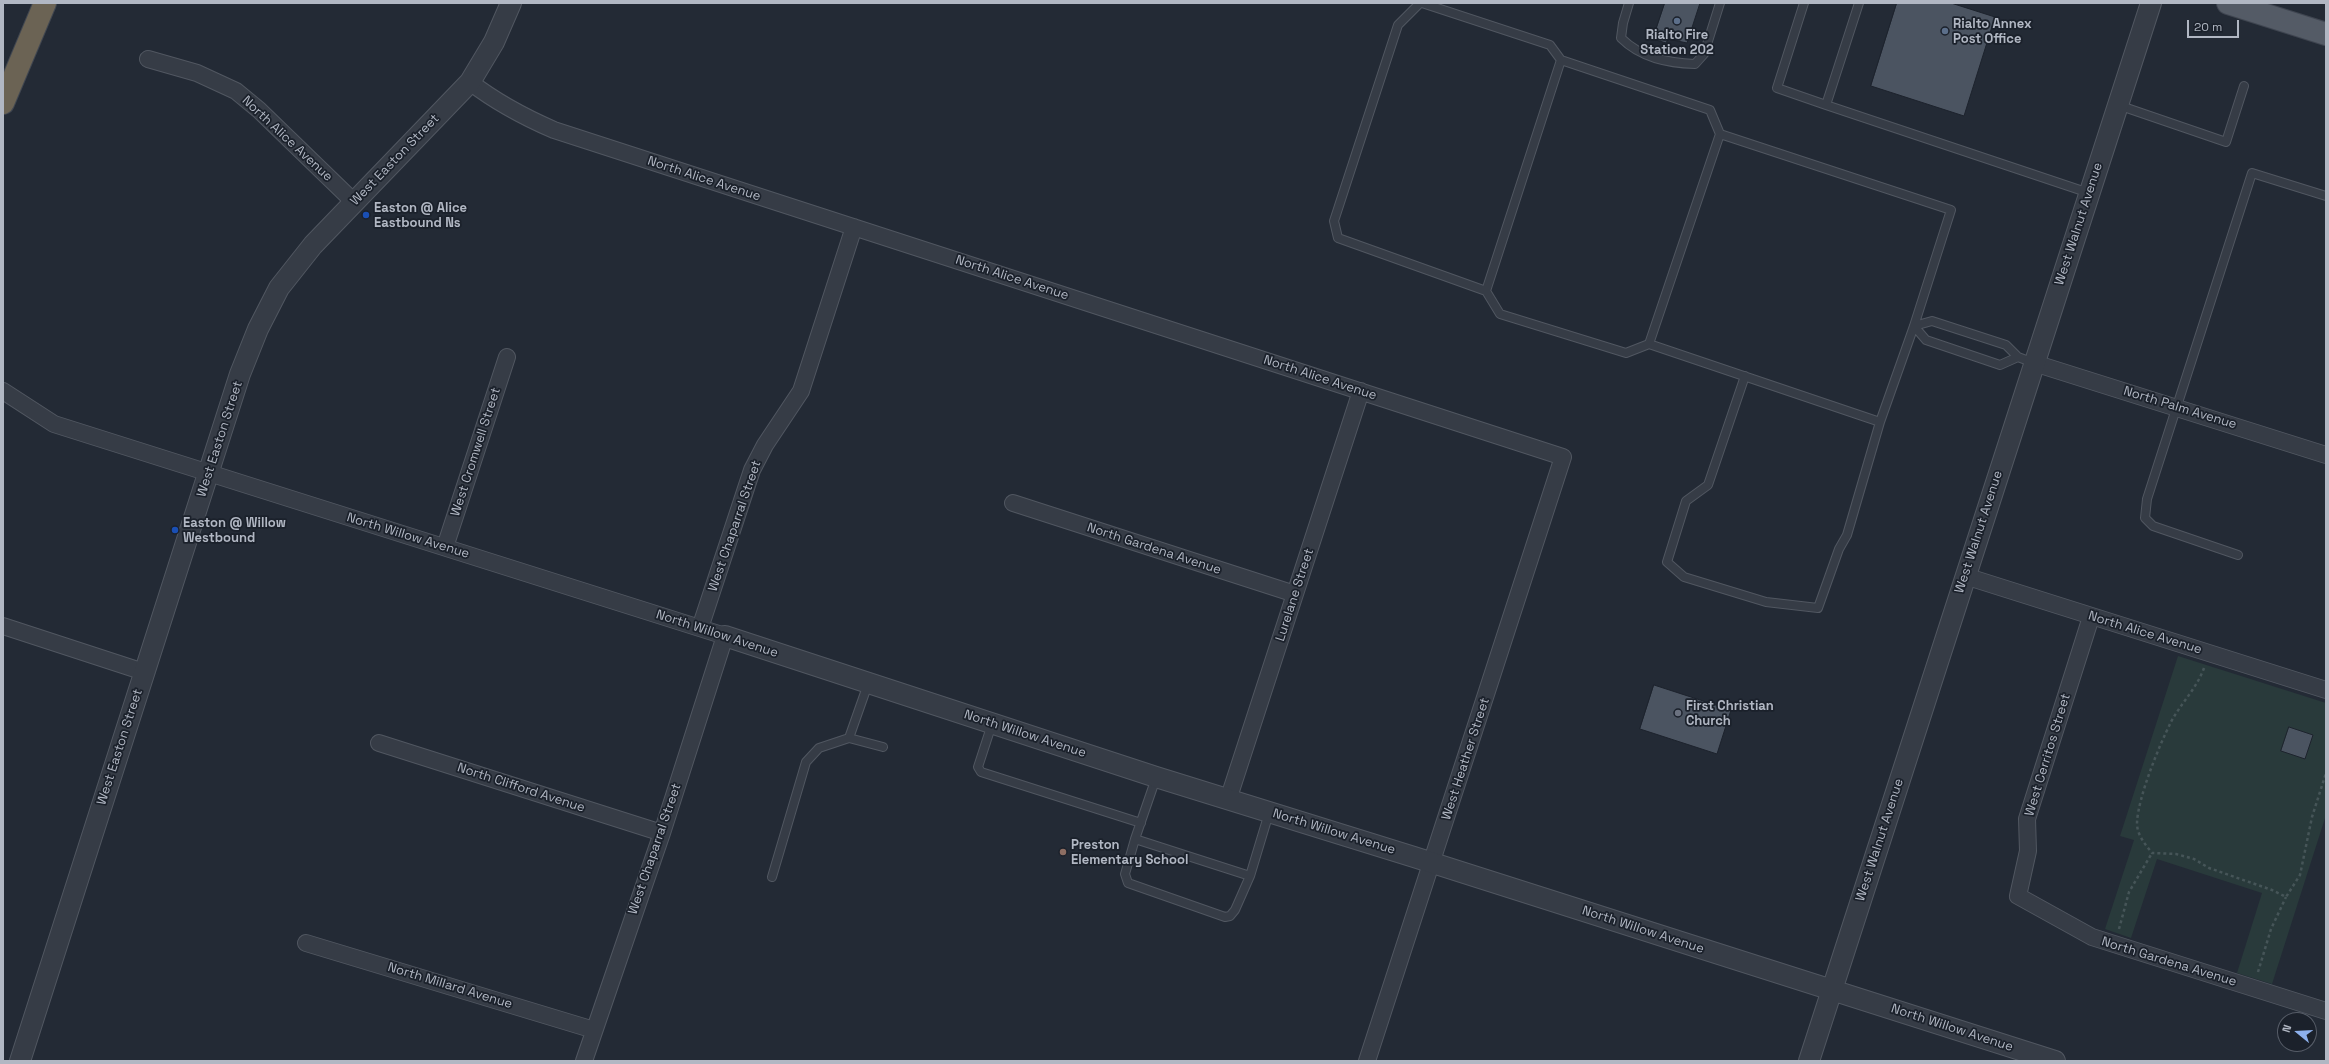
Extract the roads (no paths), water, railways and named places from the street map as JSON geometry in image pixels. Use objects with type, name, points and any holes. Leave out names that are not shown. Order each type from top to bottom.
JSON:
[{"type":"highway","points":[[3,103],[45,3]]},
{"type":"main road","points":[[2228,3],[2326,34]]},
{"type":"street","name":"West Easton Street","points":[[20,1061],[144,672],[209,475],[240,374],[258,329],[275,295],[313,245],[470,82],[494,42],[510,3]]},
{"type":"street","name":"West Walnut Avenue","points":[[1809,1061],[1965,576],[2026,360],[2089,193],[2151,3]]},
{"type":"street","name":"North Alice Avenue","points":[[148,59],[197,73],[236,91],[259,110],[354,202]]},
{"type":"street","name":"North Alice Avenue","points":[[470,82],[486,94],[525,118],[554,130],[1563,457]]},
{"type":"street","name":"West Chaparral Street","points":[[700,628],[752,470],[765,445],[801,391],[854,227]]},
{"type":"street","name":"West Cromwell Street","points":[[445,547],[507,357]]},
{"type":"street","name":"North Palm Avenue","points":[[2026,360],[2326,455]]},
{"type":"street","name":"North Willow Avenue","points":[[3,391],[54,424],[209,475],[445,547],[700,628],[868,684],[1228,800],[1433,863],[2055,1061]]},
{"type":"street","name":"Lurelane Street","points":[[1228,800],[1361,391]]},
{"type":"street","name":"West Heather Street","points":[[1367,1061],[1433,863],[1563,457]]},
{"type":"street","name":"North Gardena Avenue","points":[[1013,503],[1295,594]]},
{"type":"street","name":"North Alice Avenue","points":[[1965,576],[2326,690]]},
{"type":"street","name":"West Cerritos Street","points":[[2018,896],[2028,851],[2027,818],[2091,617]]},
{"type":"street","points":[[3,626],[144,672]]},
{"type":"street","name":"West Chaparral Street","points":[[584,1061],[662,833],[724,636]]},
{"type":"street","name":"North Clifford Avenue","points":[[379,743],[662,833]]},
{"type":"street","name":"North Gardena Avenue","points":[[2018,896],[2092,937],[2116,946],[2326,1011]]},
{"type":"street","name":"North Millard Avenue","points":[[306,943],[594,1030]]},
{"type":"lane","points":[[1649,344],[1720,134],[1710,110],[1561,60],[1550,45],[1421,3],[1398,25],[1334,221],[1338,238],[1486,291],[1500,314],[1626,353],[1649,344],[1880,422]]},
{"type":"lane","points":[[1629,3],[1623,23],[1621,38],[1632,49],[1676,63],[1695,64],[1704,54],[1720,3]]},
{"type":"lane","points":[[1804,3],[1777,88],[2089,193]]},
{"type":"lane","points":[[1826,105],[1859,3]]},
{"type":"lane","points":[[1486,291],[1561,60]]},
{"type":"lane","points":[[2117,105],[2226,142],[2244,86]]},
{"type":"lane","points":[[1720,134],[1951,210],[1914,326],[1880,422],[1847,535],[1839,549],[1818,608],[1766,602],[1684,577],[1667,562],[1686,501],[1708,485],[1745,376]]},
{"type":"lane","points":[[2238,555],[2152,526],[2145,518],[2147,499],[2252,173],[2326,196]]},
{"type":"lane","points":[[1914,326],[1932,321],[2006,345],[2026,360]]},
{"type":"lane","points":[[1914,326],[1926,340],[2000,365],[2026,360]]},
{"type":"lane","points":[[849,738],[868,684]]},
{"type":"lane","points":[[992,723],[978,767],[984,774],[1141,823]]},
{"type":"lane","points":[[772,877],[806,762],[818,748],[849,738],[883,747]]},
{"type":"lane","points":[[1156,777],[1125,874],[1128,883],[1225,917],[1230,916],[1235,910],[1250,876],[1269,813]]},
{"type":"lane","points":[[1135,839],[1250,876]]},
{"type":"place","name":"Rialto Fire Station 202","points":[[1677,21]]},
{"type":"place","name":"Rialto Annex Post Office","points":[[1945,31]]},
{"type":"place","name":"Easton @ Alice Eastbound Ns","points":[[366,215]]},
{"type":"place","name":"Easton @ Willow Westbound","points":[[175,530]]},
{"type":"place","name":"First Christian Church","points":[[1678,713]]},
{"type":"place","name":"Preston Elementary School","points":[[1063,852]]}]
